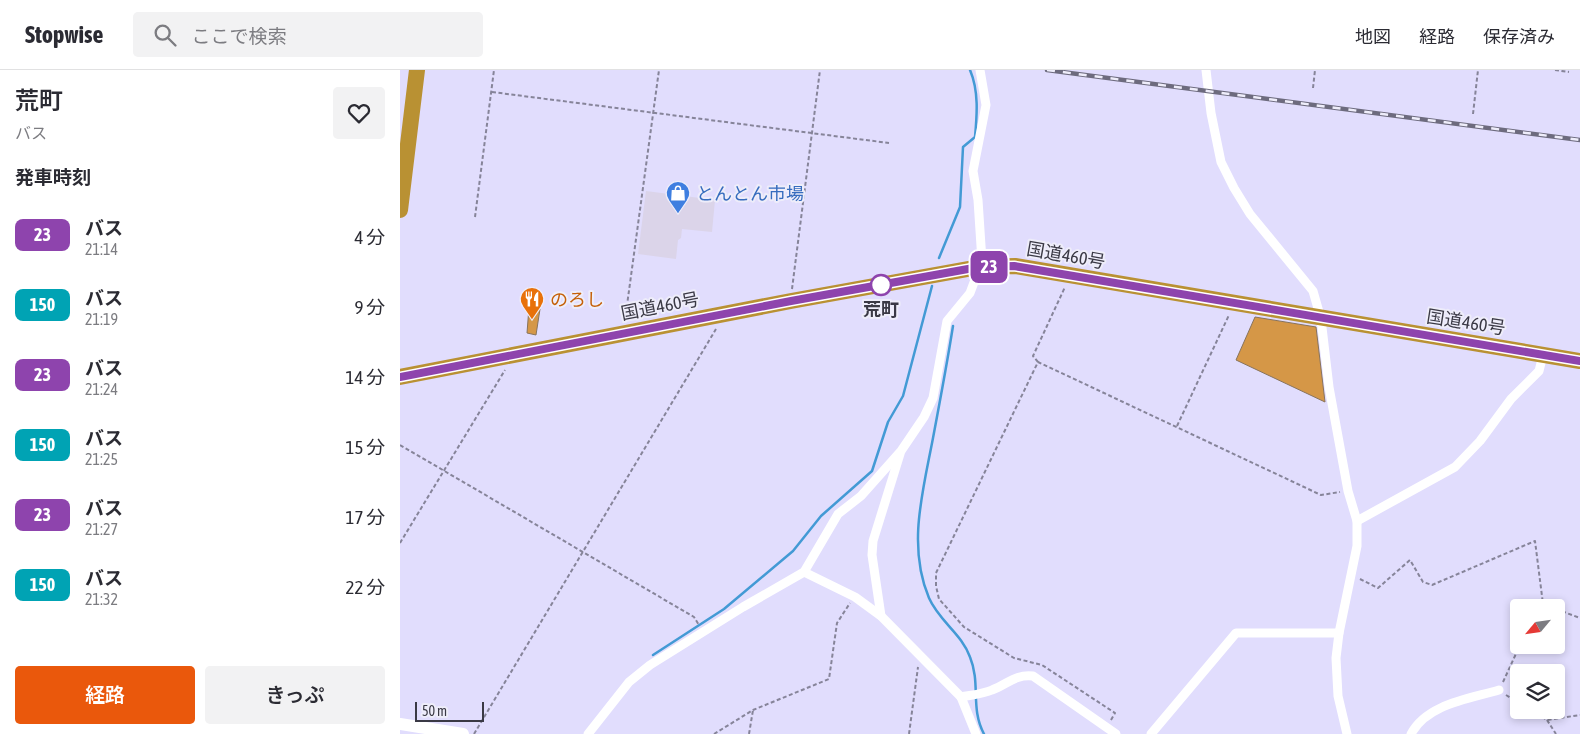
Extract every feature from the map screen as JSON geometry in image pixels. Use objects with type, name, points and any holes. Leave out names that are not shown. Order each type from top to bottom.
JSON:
[{"type":"highway","points":[[400,143],[417,70]]},
{"type":"highway","points":[[400,210],[417,70]]},
{"type":"highway","name":"国道460号","points":[[400,377],[791,301],[979,267],[1014,266],[1580,361]]},
{"type":"street","points":[[588,734],[630,682],[650,665],[804,572],[838,514],[860,496],[900,451],[924,417],[933,398],[947,321],[970,293],[982,261],[973,171],[986,105],[980,70]]},
{"type":"street","points":[[1206,70],[1211,113],[1221,162],[1250,214],[1313,292],[1321,319],[1329,387],[1348,491],[1357,521],[1358,546],[1339,633],[1336,658],[1338,696],[1347,734]]},
{"type":"street","points":[[1357,521],[1455,467],[1480,441],[1512,399],[1539,371],[1544,355]]},
{"type":"street","points":[[881,616],[872,555],[873,542],[900,451]]},
{"type":"street","points":[[804,572],[855,597],[881,616],[961,697],[976,734]]},
{"type":"street","points":[[1151,734],[1236,633],[1339,633]]},
{"type":"street","points":[[961,697],[993,690],[1011,679],[1023,675],[1033,676],[1116,734]]},
{"type":"street","points":[[1411,734],[1416,725],[1429,714],[1452,704],[1499,690]]},
{"type":"street","points":[[400,724],[463,734]]},
{"type":"path","points":[[475,217],[494,70]]},
{"type":"path","points":[[623,333],[659,70]]},
{"type":"path","points":[[791,301],[820,70]]},
{"type":"path","points":[[1313,88],[1315,70]]},
{"type":"path","points":[[1473,114],[1478,70]]},
{"type":"path","points":[[1555,70],[1569,72]]},
{"type":"path","points":[[492,92],[889,143]]},
{"type":"path","points":[[1070,276],[1033,356],[1038,362],[1321,495],[1348,491]]},
{"type":"path","points":[[1177,426],[1234,304]]},
{"type":"path","points":[[474,734],[724,314]]},
{"type":"path","points":[[400,543],[443,469],[515,354]]},
{"type":"path","points":[[1038,362],[936,573],[936,586],[939,599],[964,628],[1014,658],[1042,665],[1115,714],[1106,726]]},
{"type":"path","points":[[400,444],[694,617],[705,632]]},
{"type":"path","points":[[1352,576],[1378,588],[1410,560],[1423,582],[1432,585],[1536,541],[1542,599]]},
{"type":"path","points":[[714,734],[753,710],[829,679],[837,623],[855,597]]},
{"type":"path","points":[[1565,612],[1580,618]]},
{"type":"path","points":[[909,734],[920,654]]},
{"type":"path","points":[[1510,697],[1499,690],[1516,654]]},
{"type":"path","points":[[749,734],[753,710]]},
{"type":"path","points":[[1556,734],[1547,720],[1580,715]]},
{"type":"shaded area","name":"とんとん市場","points":[[646,191],[715,200],[712,232],[682,229],[681,238],[678,240],[676,259],[638,254]]},
{"type":"building","name":"のろし","points":[[529,307],[540,309],[536,335],[527,333]]},
{"type":"building","points":[[1255,317],[1316,327],[1325,402],[1236,360]]},
{"type":"waterway","points":[[939,258],[960,207],[963,147],[975,137],[976,95],[970,70]]},
{"type":"waterway","points":[[653,655],[724,609],[793,551],[821,516],[872,471],[888,422],[903,396],[932,286]]},
{"type":"waterway","points":[[953,326],[919,518],[919,559],[922,578],[933,606],[962,641],[970,657],[975,677],[977,715],[984,734]]},
{"type":"railway","points":[[1047,70],[1580,140]]},
{"type":"bus line","name":"23","points":[[400,377],[533,350],[979,267],[1014,266],[1580,361]]},
{"type":"place","name":"とんとん市場","points":[[678,214]]},
{"type":"place","name":"荒町","points":[[881,285]]},
{"type":"place","name":"のろし","points":[[532,320]]}]
